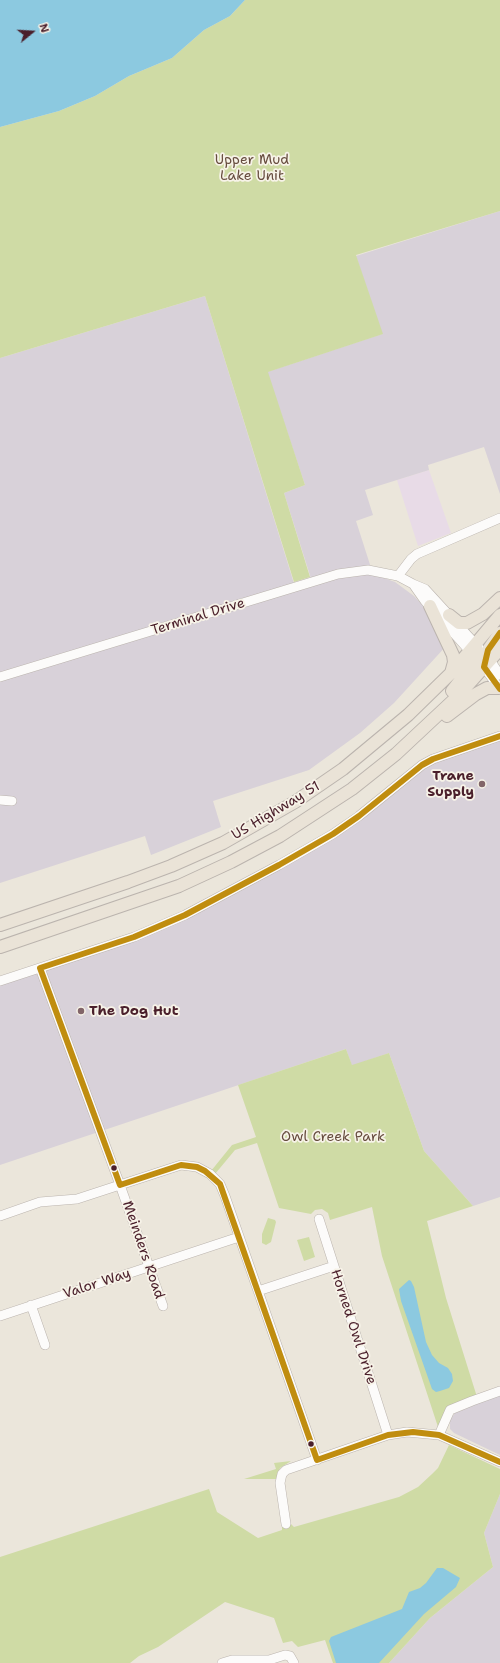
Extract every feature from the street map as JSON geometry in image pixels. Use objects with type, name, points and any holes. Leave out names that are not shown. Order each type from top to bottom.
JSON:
[{"type":"main road","points":[[449,614],[459,623],[467,623],[483,614],[500,598]]},
{"type":"main road","points":[[430,606],[452,655],[454,662],[451,673]]},
{"type":"main road","name":"US Highway 51","points":[[0,925],[145,876],[197,855],[248,830],[295,802],[343,769],[408,715],[451,673],[481,656],[500,615]]},
{"type":"main road","points":[[413,738],[426,720],[457,686],[481,656],[488,650],[500,633]]},
{"type":"main road","points":[[481,656],[500,649]]},
{"type":"main road","points":[[413,738],[428,731],[476,694],[487,688],[499,689]]},
{"type":"main road","name":"US Highway 51","points":[[0,947],[152,896],[231,862],[280,836],[329,805],[374,772],[413,738]]},
{"type":"street","points":[[398,576],[417,554],[500,518]]},
{"type":"street","name":"Terminal Drive","points":[[0,677],[338,574],[368,570],[398,576],[425,589],[449,614],[481,656]]},
{"type":"street","name":"Terminal Drive","points":[[413,584],[430,606],[481,656]]},
{"type":"street","points":[[481,656],[500,675]]},
{"type":"street","points":[[481,656],[499,689]]},
{"type":"street","points":[[0,981],[134,937],[185,915],[279,865],[333,834],[364,812],[422,765],[433,759],[500,736]]},
{"type":"street","points":[[0,800],[12,801]]},
{"type":"street","name":"Meinders Road","points":[[40,968],[163,1306]]},
{"type":"street","points":[[0,1216],[40,1202],[77,1199],[182,1166],[201,1169],[210,1174],[220,1184],[225,1196],[317,1460]]},
{"type":"street","name":"Horned Owl Drive","points":[[319,1219],[388,1435]]},
{"type":"street","name":"Valor Way","points":[[0,1316],[239,1237]]},
{"type":"street","points":[[258,1291],[334,1266]]},
{"type":"street","points":[[31,1305],[45,1345]]},
{"type":"street","points":[[438,1435],[450,1410],[500,1391]]},
{"type":"street","points":[[286,1524],[280,1489],[282,1474],[286,1470],[388,1435],[407,1432],[438,1435],[500,1462]]},
{"type":"street","points":[[225,1663],[232,1660],[268,1660],[285,1655],[292,1659]]},
{"type":"shaded area","points":[[500,211],[500,494],[484,447],[428,465],[429,470],[365,490],[373,515],[356,521],[373,574],[395,582],[414,596],[428,611],[447,645],[394,703],[360,733],[309,770],[213,801],[221,827],[151,855],[145,836],[0,883],[0,358],[205,296],[296,590],[313,585],[284,493],[305,485],[267,372],[382,334],[356,256]]},
{"type":"shaded area","points":[[429,470],[451,533],[418,546],[397,480]]},
{"type":"shaded area","points":[[500,740],[500,1197],[473,1206],[424,1151],[389,1053],[352,1066],[346,1049],[0,1165],[0,984],[108,948],[280,867],[427,766],[436,761]]},
{"type":"shaded area","points":[[500,1394],[500,1455],[454,1433],[450,1429],[450,1420],[457,1410]]},
{"type":"shaded area","points":[[500,1494],[500,1663],[389,1663],[430,1618],[493,1567],[484,1533]]},
{"type":"green space","name":"Upper Mud Lake Unit","points":[[245,0],[500,0],[500,211],[356,255],[383,334],[268,372],[305,485],[284,493],[310,577],[294,582],[205,296],[0,358],[0,127],[59,111],[95,96],[129,76],[172,58],[204,30],[230,16]]},
{"type":"green space","name":"Owl Creek Park","points":[[346,1049],[352,1065],[389,1053],[424,1151],[473,1206],[427,1221],[446,1298],[477,1397],[444,1415],[438,1427],[382,1256],[372,1207],[330,1220],[328,1213],[322,1209],[315,1210],[311,1214],[279,1208],[257,1143],[235,1150],[215,1174],[211,1171],[232,1145],[256,1137],[238,1085]]},
{"type":"green space","points":[[268,1218],[275,1220],[276,1222],[271,1242],[266,1245],[262,1243],[262,1234]]},
{"type":"green space","points":[[309,1237],[315,1257],[304,1261],[297,1240]]},
{"type":"green space","points":[[449,1445],[500,1469],[500,1494],[484,1533],[493,1567],[430,1618],[389,1663],[333,1663],[325,1640],[298,1647],[292,1641],[283,1643],[274,1618],[225,1602],[158,1647],[139,1656],[130,1663],[0,1663],[0,1557],[209,1489],[217,1512],[258,1538],[282,1530],[282,1526],[291,1524],[294,1527],[399,1497],[418,1487],[438,1468]]},
{"type":"green space","points":[[291,1461],[280,1468],[276,1479],[244,1479],[276,1469],[274,1463]]},
{"type":"water","points":[[0,0],[245,0],[230,16],[204,30],[172,58],[129,76],[95,96],[59,111],[0,127]]},
{"type":"water","points":[[409,1280],[414,1287],[426,1342],[432,1355],[439,1363],[448,1368],[452,1374],[453,1381],[449,1388],[440,1391],[436,1392],[432,1389],[401,1301],[399,1289]]},
{"type":"water","points":[[437,1568],[443,1568],[460,1578],[456,1587],[424,1614],[379,1663],[336,1663],[329,1641],[331,1637],[402,1609],[409,1592],[420,1588],[426,1583]]},
{"type":"transit line","points":[[500,633],[488,650],[484,667],[500,689]]},
{"type":"transit line","points":[[500,736],[433,759],[422,765],[359,816],[333,834],[279,865],[185,915],[134,937],[40,968],[120,1185],[181,1165],[197,1167],[205,1171],[220,1184],[317,1460],[388,1435],[413,1432],[439,1435],[500,1462]]},
{"type":"place","name":"Trane Supply","points":[[482,784]]},
{"type":"place","name":"The Dog Hut","points":[[81,1011]]}]
